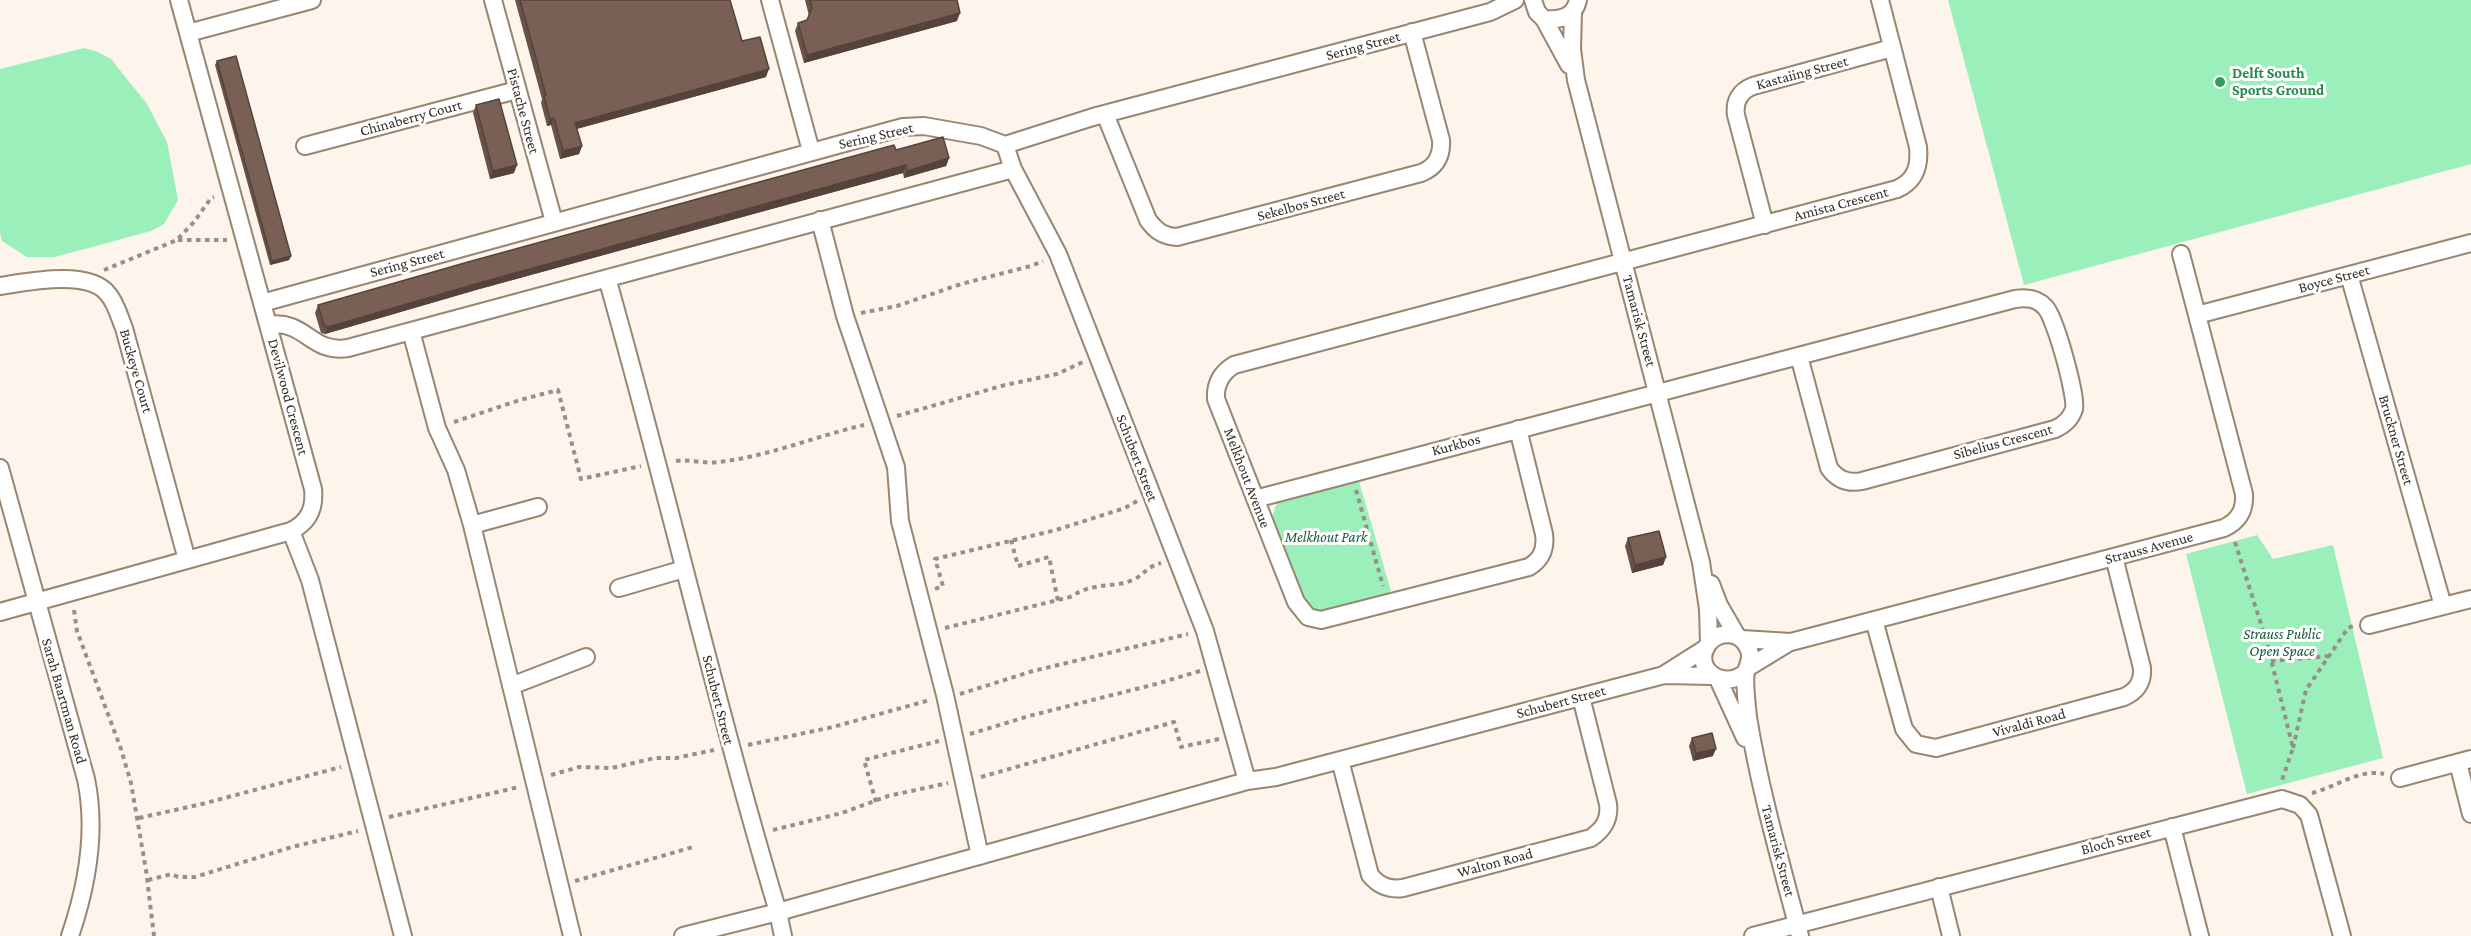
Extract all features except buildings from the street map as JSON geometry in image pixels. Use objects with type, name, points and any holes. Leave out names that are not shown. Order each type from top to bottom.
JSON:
[{"type":"street","name":"Devilwood Crescent","points":[[179,0],[314,498],[309,516],[291,531]]},
{"type":"street","points":[[188,33],[312,0]]},
{"type":"street","name":"Pistache Street","points":[[493,0],[554,222]]},
{"type":"street","points":[[770,0],[811,152]]},
{"type":"street","name":"Sering Street","points":[[1490,12],[1515,0]]},
{"type":"street","name":"Amista Crescent","points":[[1624,263],[1897,189],[1911,180],[1918,166],[1918,147],[1880,0]]},
{"type":"street","name":"Sering Street","points":[[262,303],[912,126],[981,136],[1005,145],[1105,114],[1490,12],[1539,11],[1557,20],[1566,17],[1578,4]]},
{"type":"street","name":"Tamarisk Street","points":[[1578,4],[1572,49],[1576,80],[1701,562],[1708,609],[1708,645]]},
{"type":"street","name":"Tamarisk Street","points":[[1539,11],[1576,80]]},
{"type":"street","name":"Sekelbos Street","points":[[1105,114],[1148,220],[1153,228],[1168,236],[1177,237],[1421,173],[1428,171],[1437,161],[1442,147],[1412,32]]},
{"type":"street","name":"Kastaiing Street","points":[[1765,225],[1736,115],[1738,97],[1747,88],[1753,86],[1892,48]]},
{"type":"street","name":"Chinaberry Court","points":[[304,146],[517,90]]},
{"type":"street","name":"Schubert Street","points":[[1005,145],[1013,169],[1058,254],[1205,631],[1247,781]]},
{"type":"street","points":[[268,325],[294,327],[316,343],[340,350],[1013,169]]},
{"type":"street","points":[[820,220],[845,316],[896,467],[900,521],[945,695],[980,856]]},
{"type":"street","name":"Boyce Street","points":[[2197,315],[2471,243]]},
{"type":"street","points":[[2181,254],[2244,494],[2244,508],[2230,525]]},
{"type":"street","name":"Melkhout Avenue","points":[[1518,429],[1544,534],[1545,542],[1541,557],[1529,567],[1321,621],[1302,613],[1296,602],[1216,399],[1217,385],[1228,368],[1234,364],[1624,263]]},
{"type":"street","name":"Bruckner Street","points":[[2349,275],[2443,606]]},
{"type":"street","name":"Schubert Street","points":[[607,278],[658,465],[729,747],[783,936]]},
{"type":"street","points":[[0,286],[62,279],[90,282]]},
{"type":"street","name":"Buckeye Court","points":[[90,282],[108,292],[124,328],[187,560]]},
{"type":"street","name":"Sibelius Crescent","points":[[1658,393],[2015,299],[2029,298],[2044,305],[2053,318],[2073,393],[2073,410],[2066,423],[2055,429],[1848,482],[1834,475],[1829,468],[1799,356]]},
{"type":"street","points":[[411,331],[437,428],[456,470],[472,525],[572,936]]},
{"type":"street","name":"Kurkbos","points":[[1255,499],[1658,393]]},
{"type":"street","name":"Sarah Baartman Road","points":[[0,468],[5,506],[37,601],[86,779],[92,809],[91,842],[70,936]]},
{"type":"street","points":[[472,525],[538,507]]},
{"type":"street","name":"Strauss Avenue","points":[[1747,670],[1791,642],[2230,525]]},
{"type":"street","points":[[0,612],[291,531],[310,580],[404,936]]},
{"type":"street","name":"Vivaldi Road","points":[[1874,620],[1907,735],[1916,744],[1936,748],[2124,697],[2135,691],[2141,680],[2142,668],[2114,557]]},
{"type":"street","name":"Tamarisk Street","points":[[1701,562],[1719,605],[1739,638]]},
{"type":"street","points":[[619,588],[684,569]]},
{"type":"street","points":[[2369,625],[2471,598]]},
{"type":"street","points":[[1727,634],[1739,638],[1750,653],[1747,670],[1733,681],[1715,677],[1704,663],[1708,645],[1718,636],[1727,634]]},
{"type":"street","name":"Strauss Avenue","points":[[1739,638],[1791,642]]},
{"type":"street","name":"Schubert Street","points":[[1664,675],[1708,645]]},
{"type":"street","points":[[511,686],[586,657]]},
{"type":"street","name":"Tamarisk Street","points":[[1747,670],[1748,713],[1756,766],[1799,930]]},
{"type":"street","name":"Schubert Street","points":[[683,936],[778,912],[1247,781],[1276,777],[1664,675],[1715,677]]},
{"type":"street","name":"Tamarisk Street","points":[[1715,677],[1737,717],[1756,766]]},
{"type":"street","name":"Walton Road","points":[[1340,760],[1370,875],[1388,888],[1403,888],[1591,838],[1599,832],[1608,818],[1608,804],[1581,697]]},
{"type":"street","points":[[2400,778],[2464,761],[2471,814]]},
{"type":"street","points":[[2282,799],[2300,805],[2312,821],[2342,936]]},
{"type":"street","name":"Bloch Street","points":[[1753,936],[1799,930],[1939,887],[2282,799]]},
{"type":"street","points":[[2172,826],[2200,936]]},
{"type":"street","points":[[1939,887],[1952,936]]},
{"type":"path","points":[[177,240],[194,222],[211,198],[231,191]]},
{"type":"path","points":[[90,282],[101,272],[177,240],[230,240],[244,237]]},
{"type":"path","points":[[845,316],[897,306],[961,284],[1031,266],[1058,254]]},
{"type":"path","points":[[437,428],[484,411],[558,390],[581,479],[638,466],[684,460],[716,462],[753,455],[1005,385],[1057,374],[1098,357]]},
{"type":"path","points":[[1351,473],[1388,604]]},
{"type":"path","points":[[920,595],[943,586],[935,559],[1056,530],[1115,511],[1151,494]]},
{"type":"path","points":[[2230,525],[2271,661],[2293,748]]},
{"type":"path","points":[[1011,540],[1018,566],[1049,557],[1058,601]]},
{"type":"path","points":[[929,632],[1058,601],[1084,588],[1134,580],[1150,566],[1176,558]]},
{"type":"path","points":[[74,610],[77,631],[121,749],[139,818],[154,936]]},
{"type":"path","points":[[2282,799],[2281,786],[2293,748],[2306,690],[2348,628]]},
{"type":"path","points":[[729,747],[763,744],[833,728],[945,695],[966,693],[1033,671],[1205,631]]},
{"type":"path","points":[[2271,661],[2329,656]]},
{"type":"path","points":[[876,802],[864,760],[986,730],[1029,716],[1155,684],[1215,666]]},
{"type":"path","points":[[755,834],[842,813],[888,796],[924,787],[964,781],[1174,722],[1182,747],[1234,736]]},
{"type":"path","points":[[148,880],[172,874],[178,878],[195,877],[292,847],[375,826],[401,813],[534,783],[556,772],[579,767],[612,768],[655,758],[676,758],[703,753]]},
{"type":"path","points":[[139,818],[358,763]]},
{"type":"path","points":[[2300,805],[2308,794],[2323,790],[2337,782],[2377,772],[2400,778]]},
{"type":"path","points":[[560,885],[693,847]]},
{"type":"green space","name":"Delft South Sports Ground","points":[[1948,0],[2471,0],[2471,164],[2024,285]]},
{"type":"green space","points":[[84,48],[111,59],[147,104],[167,142],[178,200],[164,224],[151,231],[55,257],[27,257],[2,241],[0,233],[0,69]]},
{"type":"green space","name":"Melkhout Park","points":[[1358,478],[1391,591],[1370,603],[1320,614],[1307,608],[1272,520],[1275,507],[1279,501]]},
{"type":"green space","name":"Strauss Public Open Space","points":[[2257,535],[2273,559],[2333,545],[2383,758],[2247,794],[2186,554]]},
{"type":"place","name":"Delft South Sports Ground","points":[[2220,82]]}]
